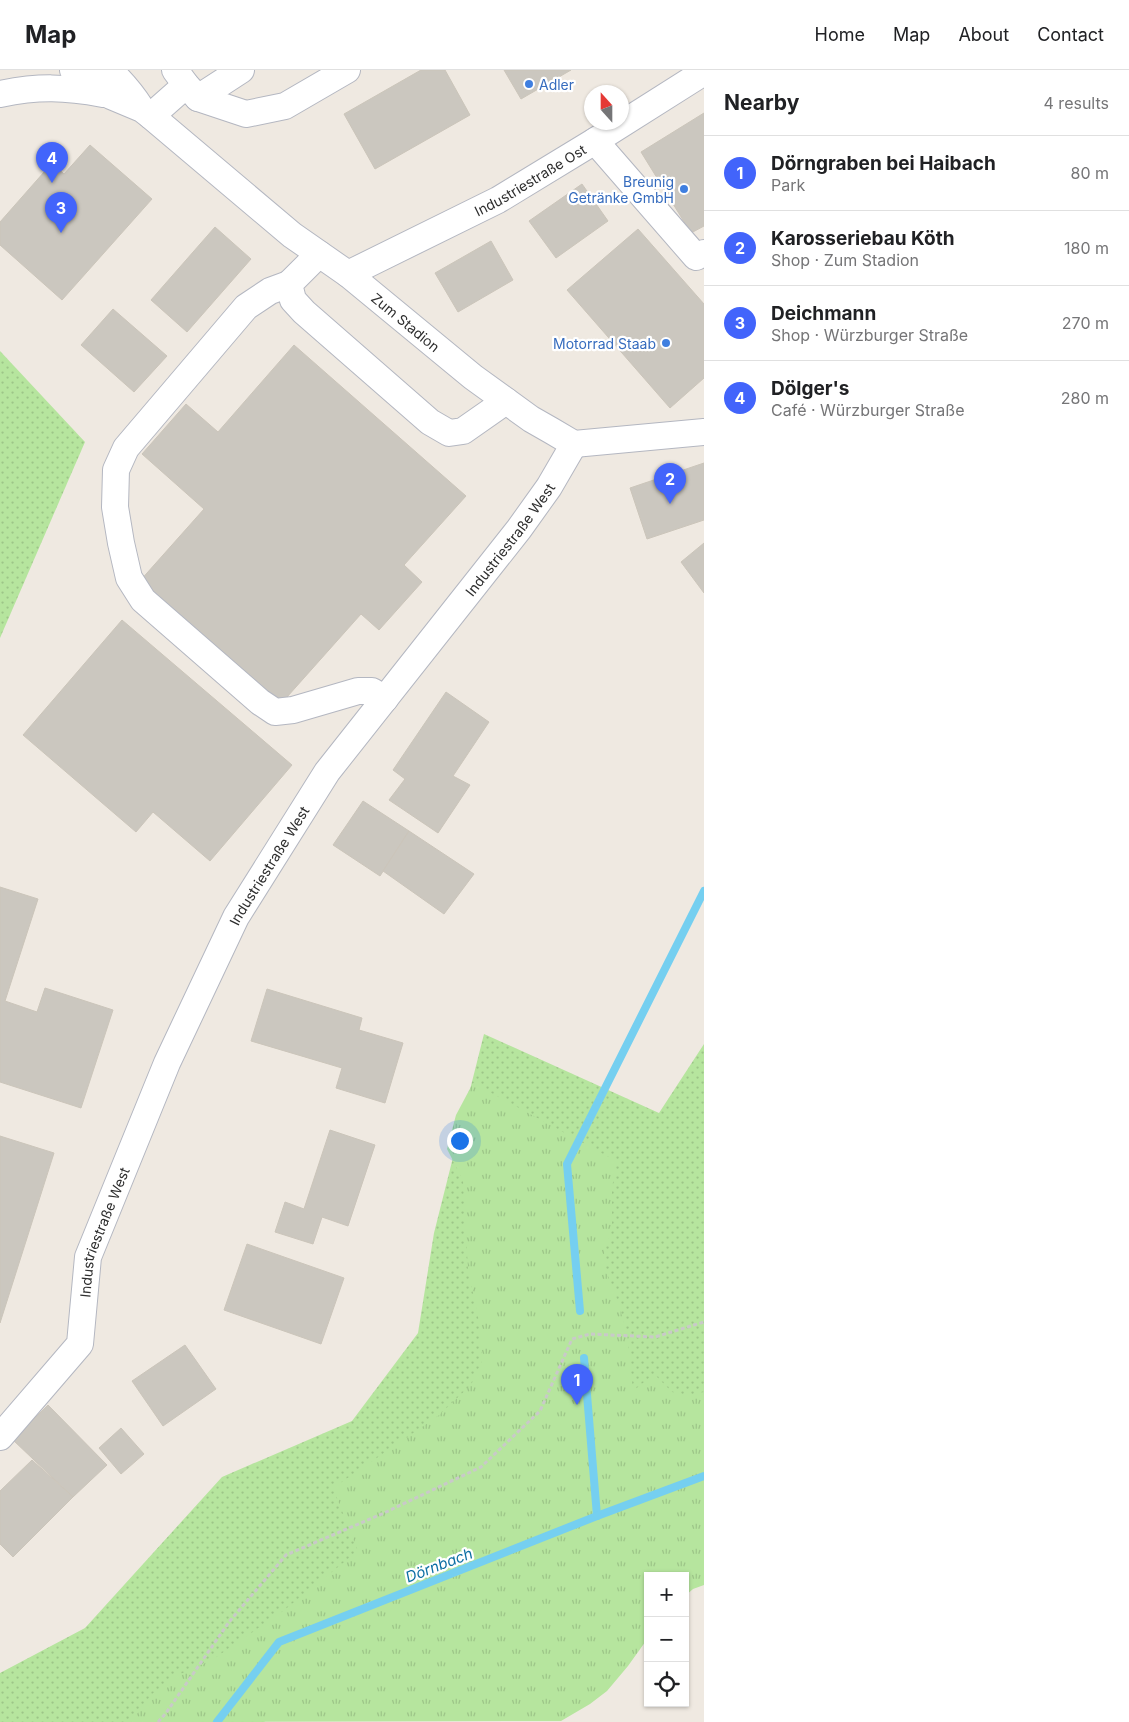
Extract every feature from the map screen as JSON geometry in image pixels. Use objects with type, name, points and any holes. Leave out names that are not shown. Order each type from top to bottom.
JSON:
[{"type":"street","name":"Zum Stadion","points":[[74,70],[115,79],[146,113],[292,235],[348,274],[473,377],[531,419],[574,444]]},
{"type":"street","points":[[146,113],[186,84],[240,70]]},
{"type":"street","points":[[186,84],[246,114],[285,106],[347,70]]},
{"type":"street","name":"Industriestraße Ost","points":[[348,274],[498,200],[704,72]]},
{"type":"street","points":[[0,94],[18,90],[70,88],[115,79]]},
{"type":"street","points":[[595,141],[696,257],[704,253]]},
{"type":"street","points":[[319,254],[289,284],[270,291],[246,307],[126,448],[116,470],[116,507],[129,578],[143,600],[260,702],[275,712],[293,710],[358,691],[372,691],[385,699]]},
{"type":"street","points":[[289,284],[293,300],[304,312],[430,422],[449,433],[463,431],[506,401]]},
{"type":"street","points":[[574,444],[704,432]]},
{"type":"street","name":"Industriestraße West","points":[[0,1437],[80,1344],[88,1257],[166,1063],[236,917],[327,772],[519,529],[549,487],[574,444]]},
{"type":"path","points":[[158,1722],[229,1622],[286,1555],[384,1513],[480,1467],[540,1411],[572,1339],[590,1334],[655,1337],[704,1322]]},
{"type":"green space","points":[[0,351],[85,442],[0,638]]},
{"type":"green space","points":[[484,1034],[659,1113],[704,1044],[704,1418],[264,1722],[0,1722],[0,1673],[85,1628],[222,1477],[352,1421],[418,1333],[434,1233]]},
{"type":"green space","points":[[473,1083],[616,1161],[612,1189],[612,1230],[604,1251],[605,1270],[617,1299],[627,1333],[633,1391],[654,1374],[672,1392],[688,1395],[704,1392],[704,1585],[689,1592],[689,1572],[644,1572],[644,1644],[607,1691],[590,1704],[561,1721],[131,1722],[152,1694],[176,1676],[212,1660],[283,1611],[358,1551],[333,1488],[438,1416],[471,1385],[482,1361],[480,1326],[468,1269],[463,1180],[447,1149],[456,1115]]},
{"type":"building","points":[[421,70],[445,70],[470,115],[375,169],[344,114]]},
{"type":"building","name":"Adler","points":[[504,70],[571,70],[521,99]]},
{"type":"building","name":"Breunig Getränke GmbH","points":[[704,113],[704,226],[691,233],[641,152]]},
{"type":"building","points":[[90,145],[152,199],[62,300],[0,245],[0,222],[52,163],[64,174]]},
{"type":"building","points":[[582,184],[608,221],[556,258],[529,221]]},
{"type":"building","points":[[215,227],[251,259],[187,332],[151,300]]},
{"type":"building","points":[[638,229],[704,304],[704,378],[670,408],[567,290]]},
{"type":"building","points":[[491,241],[513,280],[458,312],[435,273]]},
{"type":"building","points":[[113,309],[167,356],[134,392],[81,345]]},
{"type":"building","points":[[294,345],[466,496],[404,565],[422,582],[379,630],[361,614],[279,706],[139,582],[204,509],[142,454],[186,404],[218,432]]},
{"type":"building","points":[[704,463],[704,520],[647,539],[630,488]]},
{"type":"building","points":[[704,543],[704,593],[681,562]]},
{"type":"building","points":[[122,620],[292,765],[210,861],[153,812],[136,832],[23,735]]},
{"type":"building","points":[[446,692],[489,722],[453,776],[470,785],[438,833],[389,800],[405,779],[393,770]]},
{"type":"building","points":[[363,801],[409,831],[380,876],[333,845]]},
{"type":"building","points":[[409,831],[474,874],[444,914],[383,871]]},
{"type":"building","points":[[0,887],[38,899],[5,1001],[37,1012],[45,988],[113,1010],[81,1108],[0,1082]]},
{"type":"building","points":[[267,989],[362,1018],[359,1030],[403,1043],[385,1103],[336,1088],[342,1068],[251,1041]]},
{"type":"building","points":[[330,1130],[375,1145],[348,1226],[322,1217],[313,1244],[275,1232],[285,1202],[304,1209]]},
{"type":"building","points":[[0,1136],[54,1153],[0,1323]]},
{"type":"building","points":[[247,1244],[344,1278],[321,1344],[224,1310]]},
{"type":"building","points":[[185,1345],[216,1389],[163,1426],[132,1381]]},
{"type":"building","points":[[48,1405],[107,1465],[73,1497],[13,1440]]},
{"type":"building","points":[[121,1428],[144,1454],[121,1474],[99,1448]]},
{"type":"building","points":[[32,1460],[73,1497],[13,1557],[0,1544],[0,1491]]},
{"type":"waterway","points":[[580,1311],[567,1164],[704,891]]},
{"type":"waterway","points":[[584,1358],[597,1516]]},
{"type":"waterway","name":"Dörnbach","points":[[217,1722],[279,1642],[597,1516],[704,1476]]},
{"type":"place","name":"Adler","points":[[529,84]]},
{"type":"place","name":"Dölger's","points":[[52,183]]},
{"type":"place","name":"Breunig Getränke GmbH","points":[[684,189]]},
{"type":"place","name":"Deichmann","points":[[61,233]]},
{"type":"place","name":"Motorrad Staab","points":[[666,343]]},
{"type":"place","name":"Karosseriebau Köth","points":[[670,504]]},
{"type":"place","name":"Dörngraben bei Haibach","points":[[577,1405]]}]
